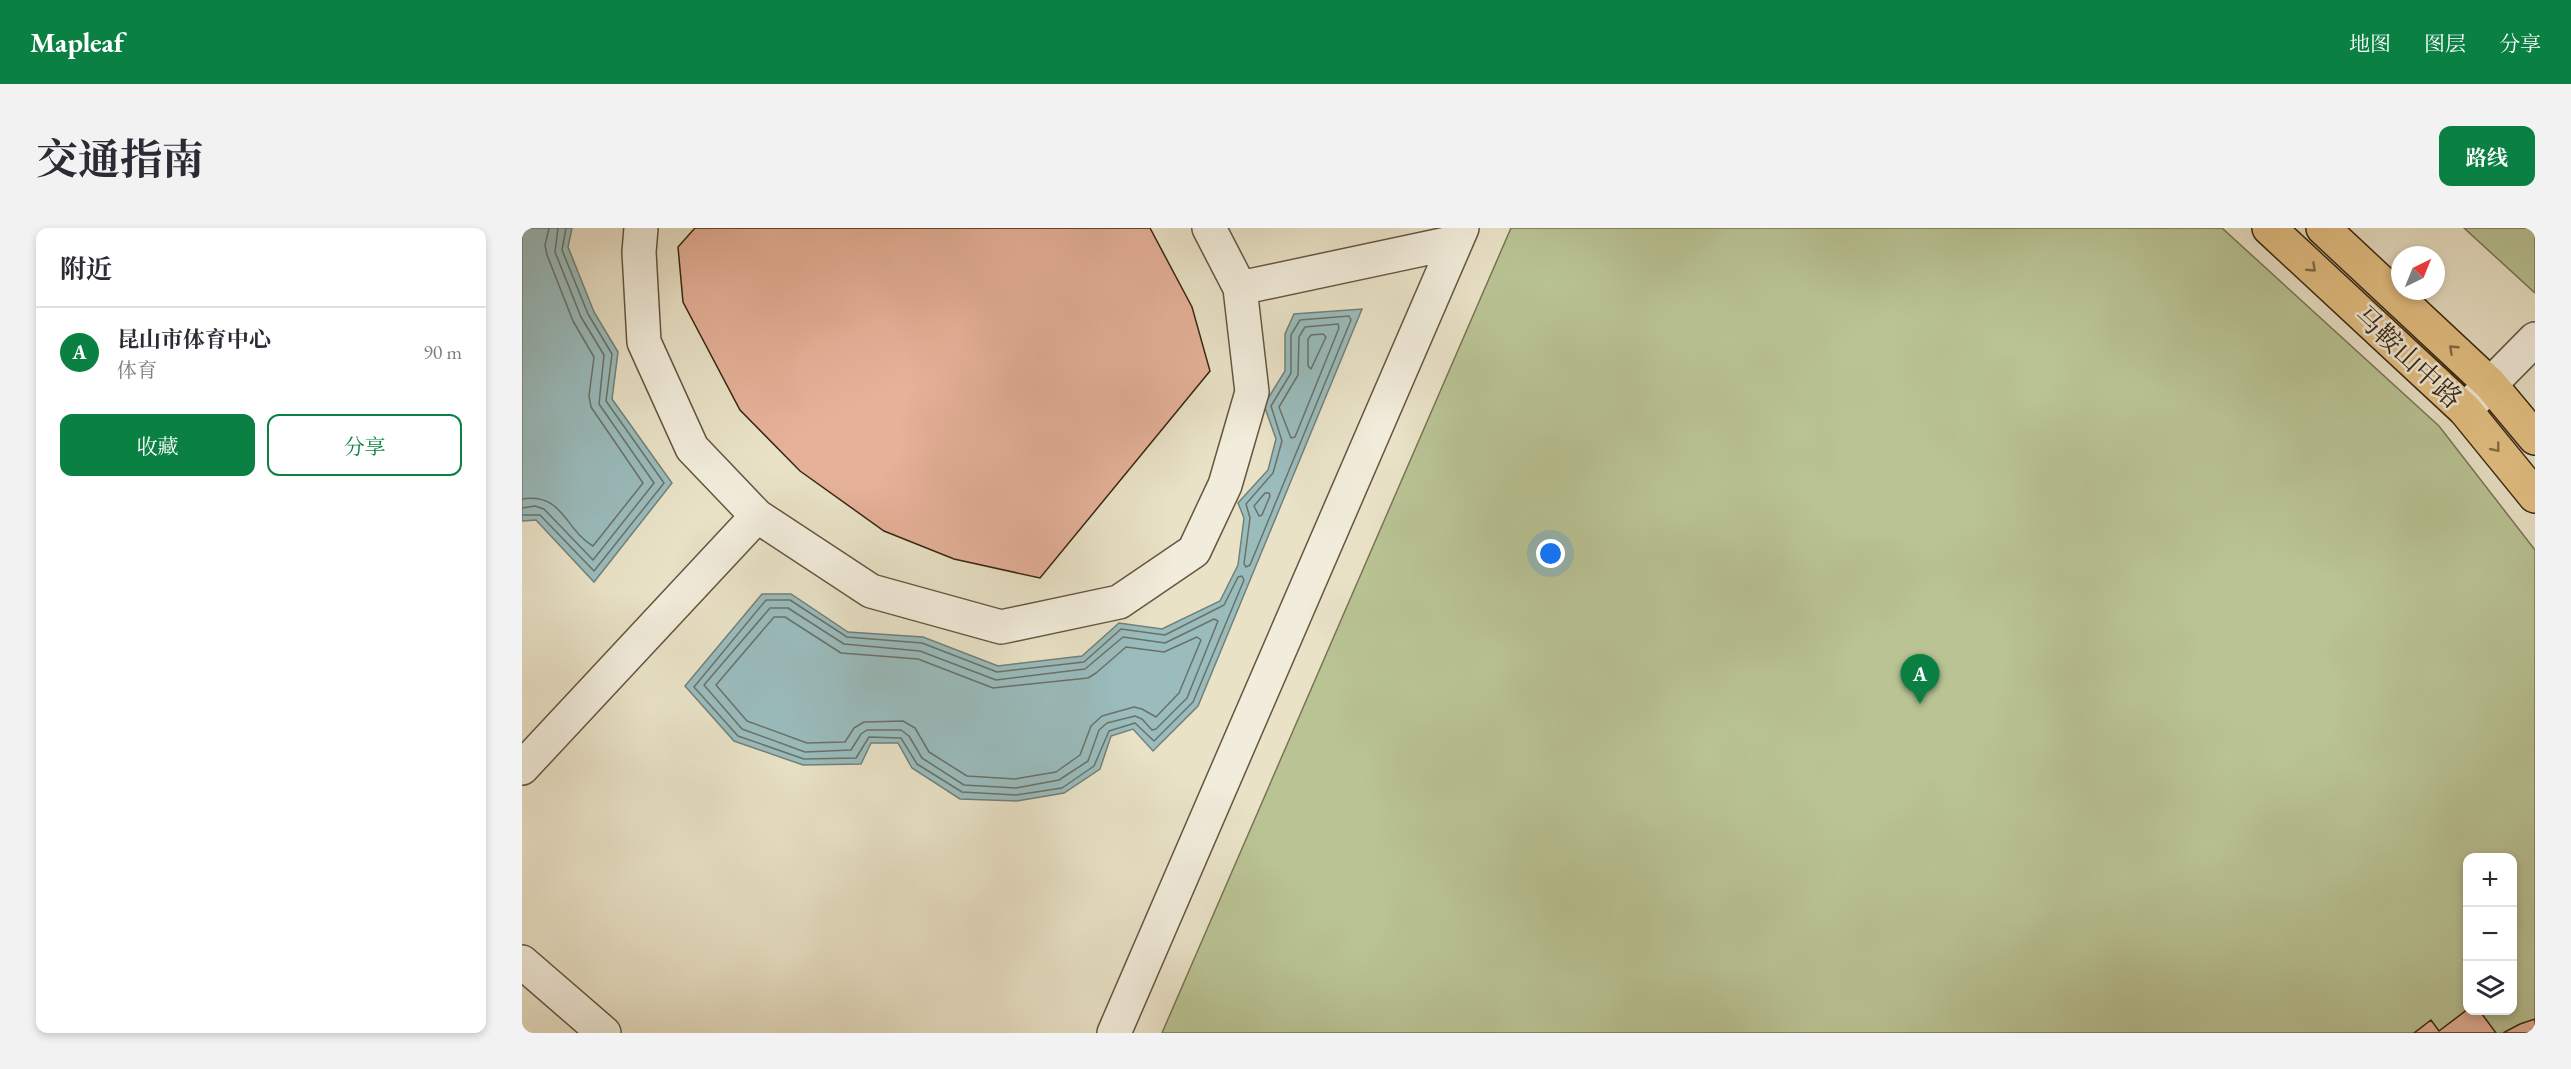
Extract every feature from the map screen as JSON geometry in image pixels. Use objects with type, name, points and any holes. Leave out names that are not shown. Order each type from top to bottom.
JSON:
[{"type":"main road","name":"马鞍山中路","points":[[2269,228],[2465,410],[2535,496]]},
{"type":"main road","name":"马鞍山中路","points":[[2323,228],[2490,384],[2535,438]]},
{"type":"street","points":[[641,228],[639,252],[644,342],[692,448],[757,516],[871,591],[1001,627],[1119,602],[1194,551],[1225,485],[1252,392],[1240,288],[1209,228]]},
{"type":"street","points":[[1240,288],[1459,235]]},
{"type":"street","points":[[1114,1033],[1459,235]]},
{"type":"street","points":[[2465,410],[2535,339]]},
{"type":"street","points":[[522,768],[757,516]]},
{"type":"street","points":[[522,962],[604,1033]]},
{"type":"green space","points":[[1511,228],[2222,228],[2439,426],[2535,550],[2535,1033],[1162,1033]]},
{"type":"green space","points":[[2464,228],[2535,228],[2535,293]]},
{"type":"water","points":[[522,228],[572,228],[568,247],[594,312],[618,352],[612,399],[672,483],[594,582],[536,520],[522,521]]},
{"type":"water","points":[[1362,309],[1198,706],[1153,751],[1133,729],[1111,736],[1100,769],[1064,793],[1017,801],[960,799],[912,768],[898,743],[871,743],[861,764],[803,765],[734,741],[685,686],[762,594],[791,594],[848,632],[923,637],[998,666],[1082,656],[1119,623],[1162,629],[1220,601],[1238,565],[1244,518],[1238,503],[1268,470],[1276,439],[1264,405],[1285,371],[1285,334],[1294,314]]},
{"type":"building","points":[[695,228],[1150,228],[1192,307],[1210,371],[1040,578],[954,559],[884,531],[800,471],[740,410],[683,302],[678,247]]},
{"type":"building","points":[[2463,1013],[2463,1015],[2483,1015],[2496,1033],[2414,1033],[2431,1020],[2439,1031]]},
{"type":"building","points":[[2535,1019],[2535,1033],[2503,1033],[2520,1024]]},
{"type":"place","name":"昆山市体育中心","points":[[1920,704]]}]
